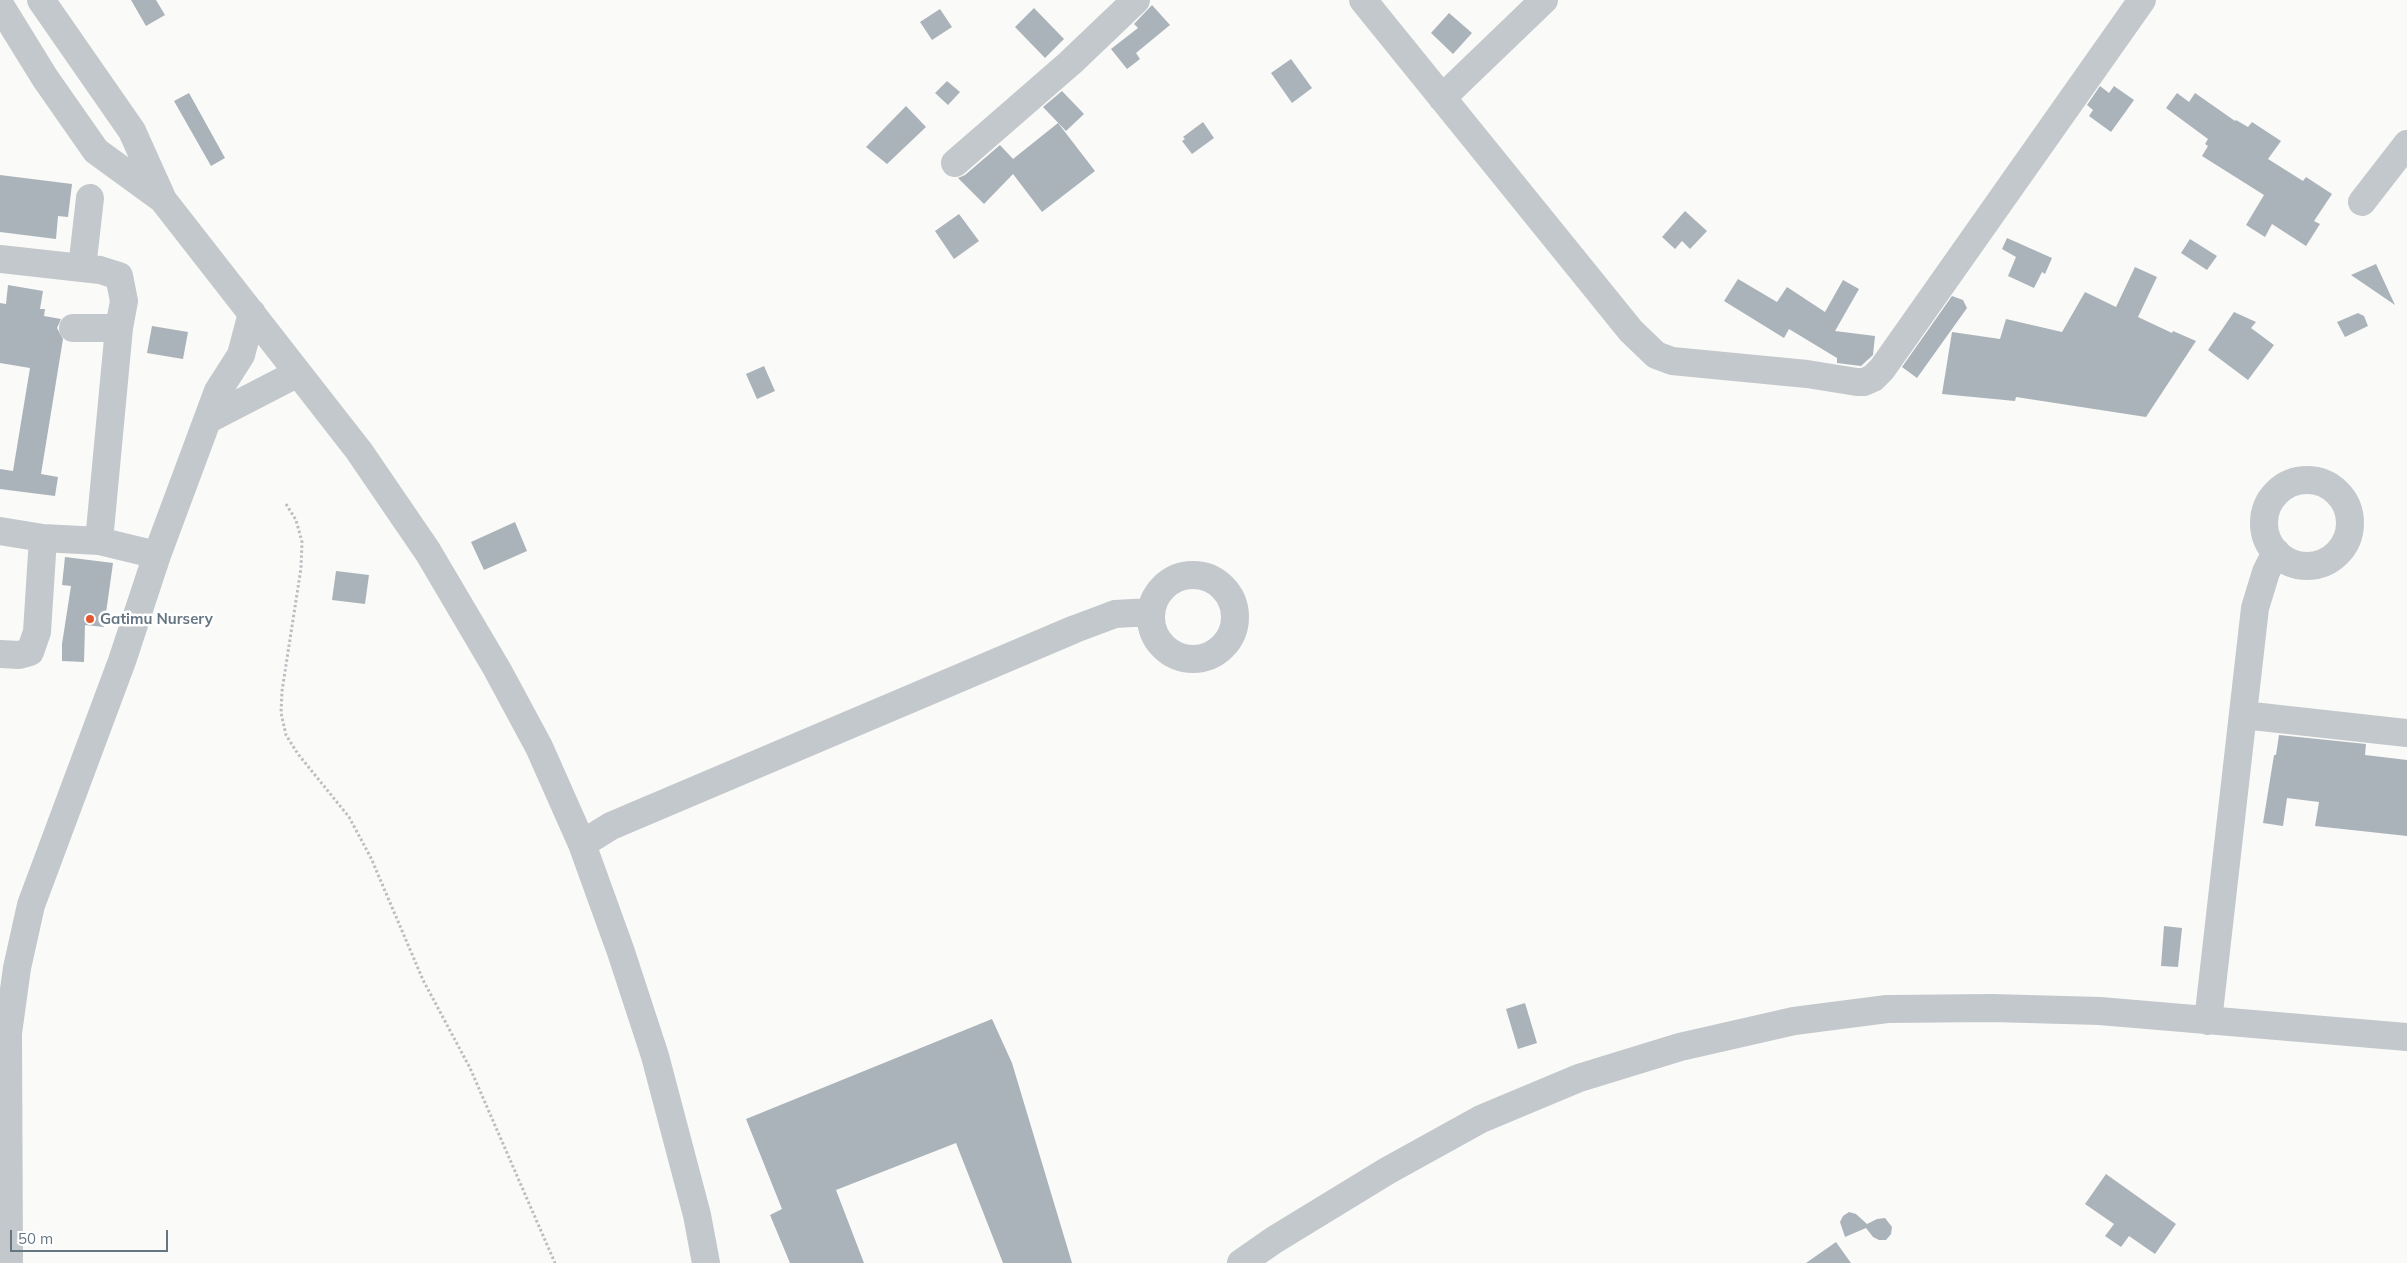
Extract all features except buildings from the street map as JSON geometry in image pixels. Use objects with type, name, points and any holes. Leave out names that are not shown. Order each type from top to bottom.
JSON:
[{"type":"street","points":[[41,0],[54,22],[132,131],[163,200],[359,451],[428,552],[497,669],[539,747],[582,844],[621,952],[655,1056],[697,1215],[706,1263]]},
{"type":"street","points":[[955,163],[1070,63],[1136,0]]},
{"type":"street","points":[[1363,0],[1632,331],[1656,355],[1672,361],[1864,382],[1882,369],[2142,0]]},
{"type":"street","points":[[1442,98],[1544,0]]},
{"type":"street","points":[[0,5],[45,78],[96,151],[163,200]]},
{"type":"street","points":[[2362,202],[2407,144]]},
{"type":"street","points":[[82,268],[90,198]]},
{"type":"street","points":[[0,258],[100,270],[119,276],[124,301],[119,328],[98,541]]},
{"type":"street","points":[[9,1263],[8,1033],[18,968],[31,905],[122,662],[157,555],[218,391],[241,355],[252,313]]},
{"type":"street","points":[[73,328],[119,328]]},
{"type":"street","points":[[209,419],[298,373]]},
{"type":"street","points":[[0,531],[43,538],[98,541],[157,555]]},
{"type":"street","points":[[0,654],[19,655],[30,652],[37,632],[43,538]]},
{"type":"street","points":[[2208,1020],[2256,608],[2266,572],[2276,552]]},
{"type":"street","points":[[582,844],[611,826],[1075,629],[1115,614],[1151,612]]},
{"type":"street","points":[[2243,715],[2407,733]]},
{"type":"street","points":[[1241,1263],[1274,1240],[1363,1186],[1481,1119],[1579,1078],[1680,1047],[1794,1021],[1887,1009],[1992,1008],[2090,1011],[2407,1037]]},
{"type":"path","points":[[286,504],[296,520],[302,542],[302,568],[282,691],[281,713],[286,735],[298,754],[349,817],[371,858],[423,980],[470,1068],[556,1263]]},
{"type":"place","name":"Gatimu Nursery","points":[[90,619]]}]
